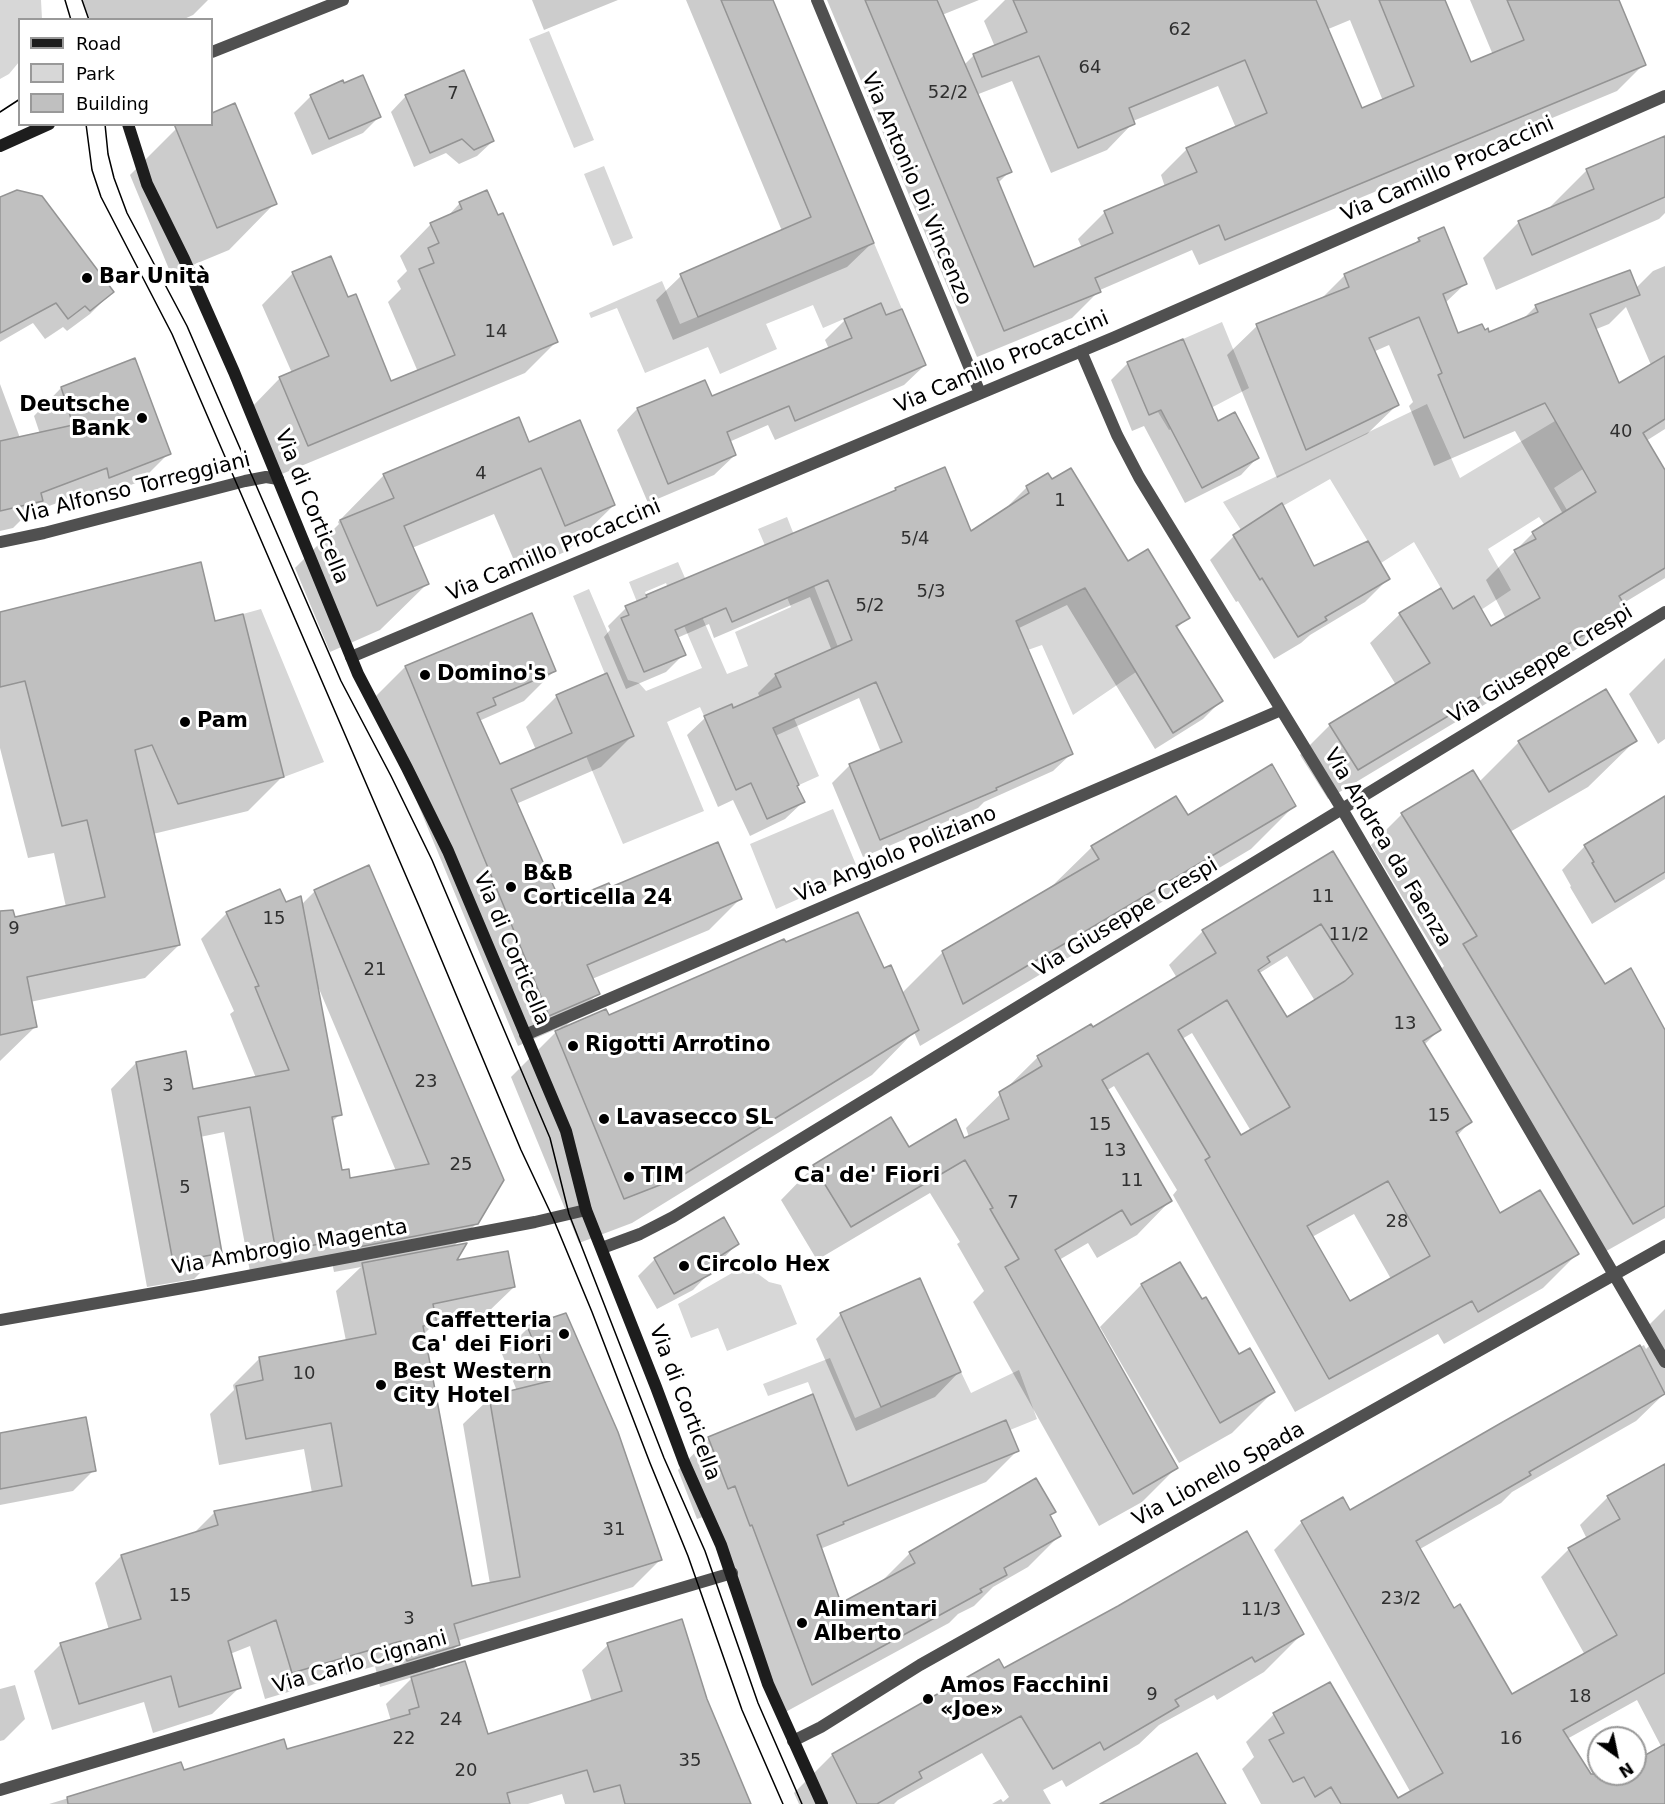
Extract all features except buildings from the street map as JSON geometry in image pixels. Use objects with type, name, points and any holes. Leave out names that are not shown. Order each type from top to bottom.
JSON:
[{"type":"main road","points":[[0,146],[45,126]]},
{"type":"main road","name":"Via di Corticella","points":[[129,126],[150,193],[200,295],[364,687],[448,851],[566,1131],[586,1210],[684,1462],[732,1573],[768,1684],[822,1804]]},
{"type":"street","points":[[213,52],[344,0]]},
{"type":"street","name":"Via Antonio Di Vincenzo","points":[[817,0],[981,393]]},
{"type":"street","name":"Via Camillo Procaccini","points":[[351,657],[1081,351],[1665,96]]},
{"type":"street","name":"Via Andrea da Faenza","points":[[1081,351],[1117,435],[1139,477],[1342,809],[1665,1362]]},
{"type":"street","name":"Via Alfonso Torreggiani","points":[[0,542],[44,533],[261,477],[278,479]]},
{"type":"street","name":"Via Giuseppe Crespi","points":[[602,1248],[640,1234],[673,1217],[1665,612]]},
{"type":"street","name":"Via Angiolo Poliziano","points":[[525,1035],[1281,710]]},
{"type":"street","name":"Via Ambrogio Magenta","points":[[0,1320],[200,1285],[535,1222],[586,1210]]},
{"type":"street","name":"Via Lionello Spada","points":[[793,1742],[920,1665],[1665,1246]]},
{"type":"street","name":"Via Carlo Cignani","points":[[0,1790],[732,1573]]},
{"type":"green space","points":[[0,0],[41,0],[42,18],[18,18],[18,63],[9,74],[0,79]]},
{"type":"green space","points":[[549,31],[594,140],[574,148],[529,39]]},
{"type":"green space","points":[[604,166],[633,238],[613,246],[584,174]]},
{"type":"green space","points":[[874,243],[902,309],[886,315],[881,303],[823,328],[813,305],[766,324],[777,349],[720,374],[708,347],[645,373],[617,308],[591,318],[589,313],[662,281],[680,324]]},
{"type":"green space","points":[[1222,322],[1249,388],[1169,430],[1158,412],[1205,392],[1183,339]]},
{"type":"green space","points":[[1427,404],[1460,478],[1555,421],[1583,469],[1554,488],[1567,510],[1544,524],[1539,517],[1488,549],[1511,590],[1481,610],[1474,596],[1453,609],[1414,542],[1381,563],[1330,479],[1241,530],[1223,502]]},
{"type":"green space","points":[[787,517],[838,647],[775,674],[819,776],[799,785],[787,759],[753,700],[733,708],[731,704],[704,716],[700,707],[667,722],[704,811],[623,844],[586,756],[634,736],[607,673],[605,674],[573,596],[589,589],[628,680],[639,683],[646,691],[702,668],[666,583],[645,592],[647,597],[637,602],[629,582],[678,562],[727,674],[748,666],[735,632],[791,607],[758,529]]},
{"type":"green space","points":[[1089,585],[1096,605],[1136,672],[1073,715],[1042,645],[1008,657],[996,627],[1025,617]]},
{"type":"green space","points":[[261,609],[324,762],[284,777],[243,614]]},
{"type":"green space","points":[[833,809],[859,872],[776,909],[750,844]]},
{"type":"green space","points":[[746,1265],[769,1282],[781,1285],[797,1324],[727,1351],[718,1328],[691,1338],[678,1304]]},
{"type":"green space","points":[[830,1358],[855,1418],[961,1372],[971,1393],[1019,1370],[1037,1419],[1010,1430],[1005,1420],[848,1486],[808,1382],[768,1396],[763,1384]]},
{"type":"tram line","points":[[65,0],[70,18]]},
{"type":"tram line","points":[[82,0],[88,18]]},
{"type":"tram line","points":[[0,112],[18,100]]},
{"type":"tram line","points":[[86,126],[92,170],[101,197],[172,334],[419,906],[521,1150],[553,1218],[688,1556],[742,1710],[783,1804]]},
{"type":"tram line","points":[[105,126],[108,154],[114,178],[127,213],[187,326],[341,681],[432,860],[550,1138],[569,1214],[664,1458],[705,1551],[758,1703],[802,1804]]},
{"type":"place","name":"Bar Unità","points":[[87,278]]},
{"type":"place","name":"Deutsche Bank","points":[[142,418]]},
{"type":"place","name":"Domino's","points":[[425,675]]},
{"type":"place","name":"Pam","points":[[185,722]]},
{"type":"place","name":"B&B Corticella 24","points":[[511,887]]},
{"type":"place","name":"Rigotti Arrotino","points":[[573,1046]]},
{"type":"place","name":"Lavasecco SL","points":[[604,1119]]},
{"type":"place","name":"TIM","points":[[629,1177]]},
{"type":"place","name":"Circolo Hex","points":[[684,1266]]},
{"type":"place","name":"Caffetteria Ca' dei Fiori","points":[[564,1334]]},
{"type":"place","name":"Best Western City Hotel","points":[[381,1385]]},
{"type":"place","name":"Alimentari Alberto","points":[[802,1623]]},
{"type":"place","name":"Amos Facchini «Joe»","points":[[928,1699]]},
{"type":"district","name":"Ca' de' Fiori","points":[[867,1176]]}]
